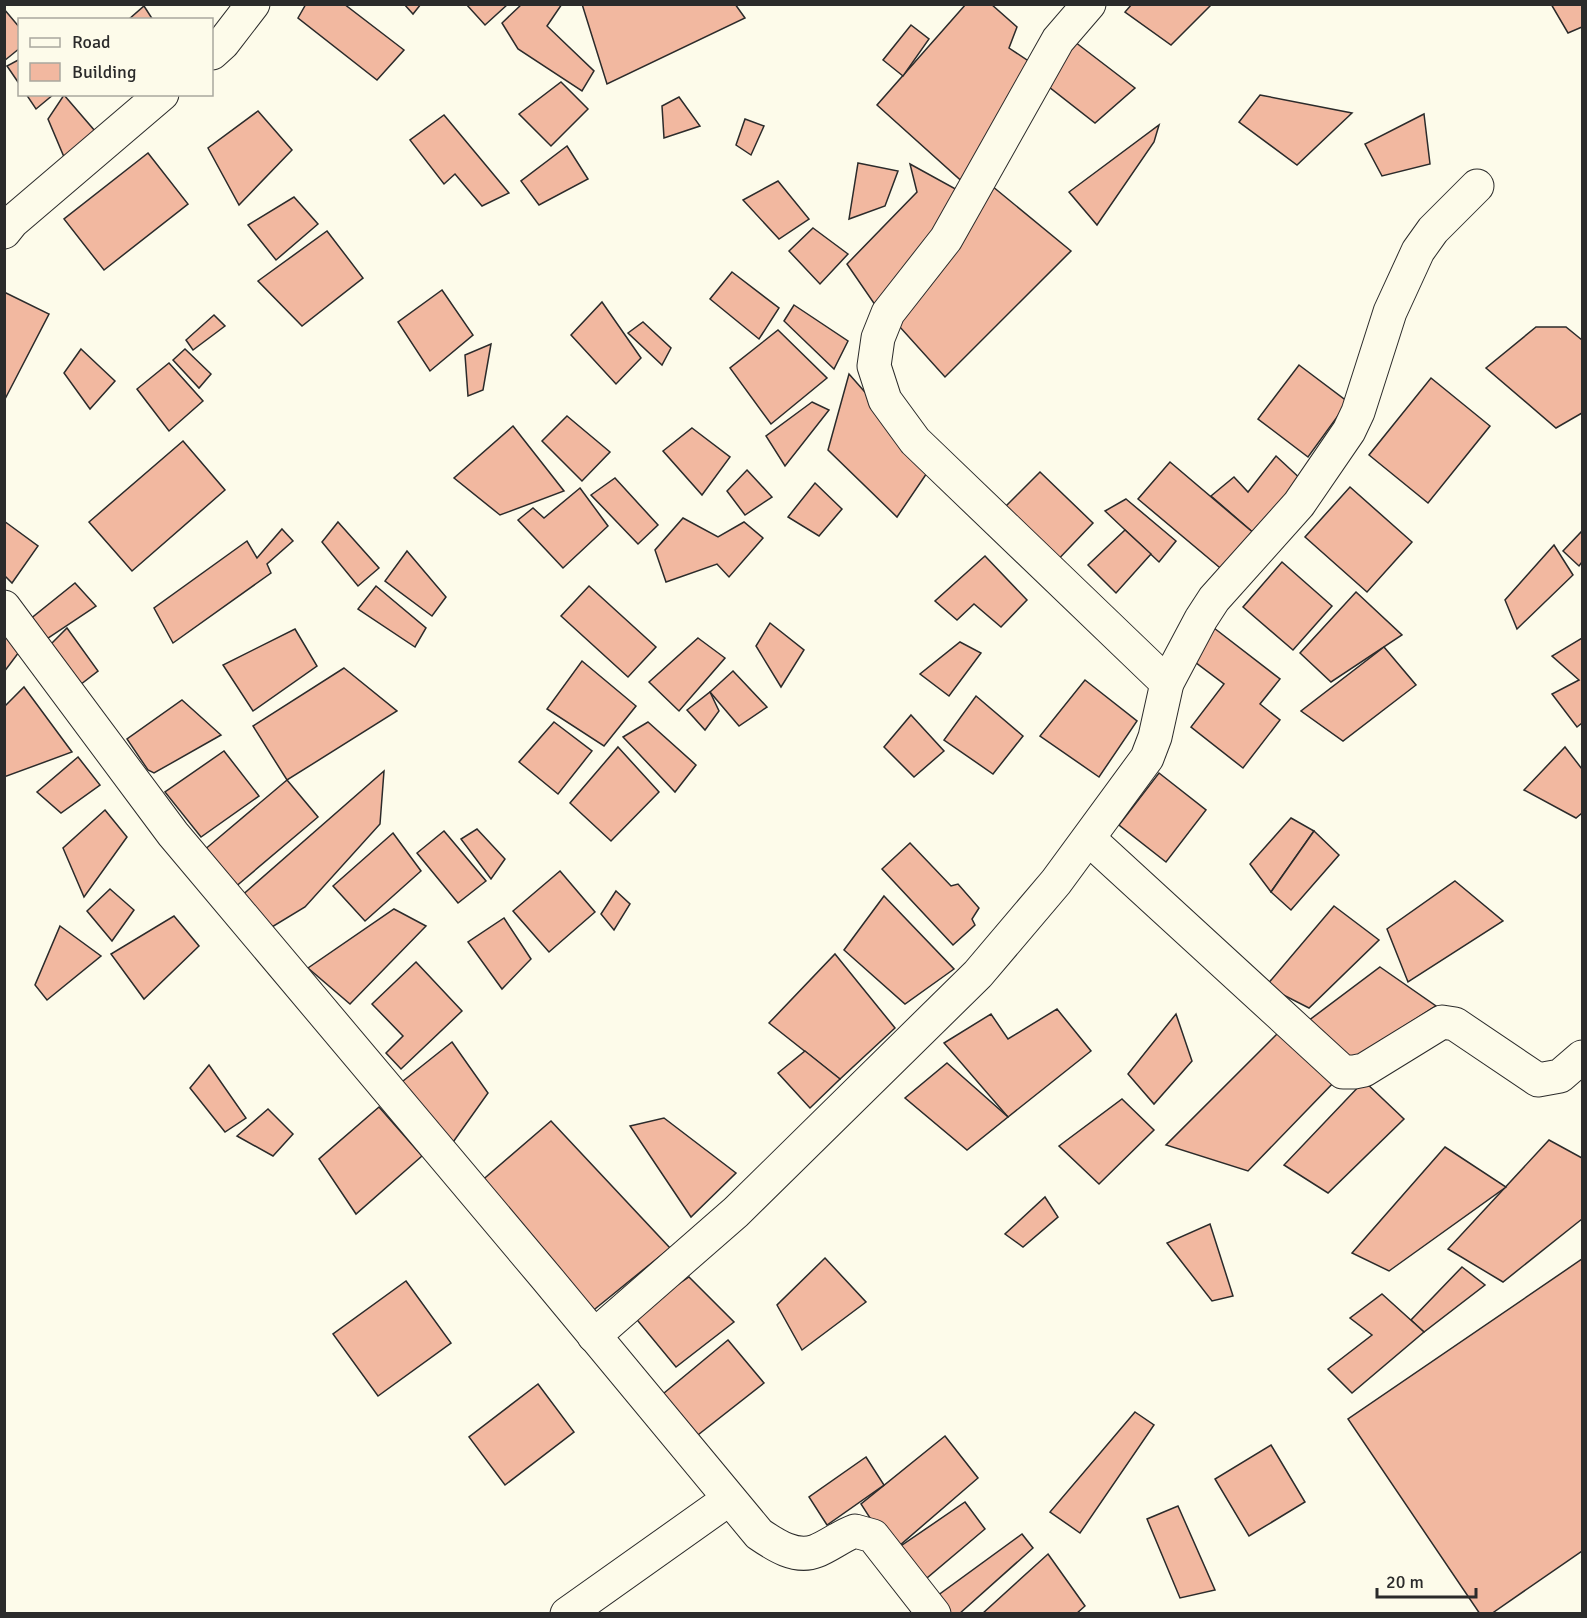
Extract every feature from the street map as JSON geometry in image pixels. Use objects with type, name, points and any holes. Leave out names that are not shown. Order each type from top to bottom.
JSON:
[{"type":"street","points":[[213,52],[223,43],[253,4]]},
{"type":"street","points":[[1089,4],[1058,40],[946,238],[888,313],[878,338],[874,366],[885,400],[915,441],[1167,683]]},
{"type":"street","points":[[4,232],[12,222],[160,96]]},
{"type":"street","points":[[594,1336],[736,1212],[978,974],[1089,840],[1147,758],[1155,737],[1167,683],[1214,599],[1299,504],[1349,431],[1358,412],[1390,312],[1418,251],[1433,230],[1477,186]]},
{"type":"street","points":[[4,607],[173,834],[759,1534],[778,1548],[796,1552],[814,1552],[855,1531],[873,1536],[934,1614]]},
{"type":"street","points":[[1089,840],[1343,1072],[1364,1070],[1442,1022],[1455,1024],[1538,1080],[1560,1076],[1582,1057]]},
{"type":"street","points":[[567,1614],[729,1499]]},
{"type":"building","points":[[306,4],[344,4],[404,50],[377,80],[298,18]]},
{"type":"building","points":[[404,4],[421,4],[413,14]]},
{"type":"building","points":[[466,4],[508,4],[485,25]]},
{"type":"building","points":[[522,4],[562,4],[547,26],[594,71],[582,91],[518,49],[502,23]]},
{"type":"building","points":[[582,4],[735,4],[745,18],[607,84]]},
{"type":"building","points":[[966,4],[991,4],[1017,27],[1009,48],[1036,66],[966,185],[877,105]]},
{"type":"building","points":[[1132,4],[1212,4],[1171,45],[1125,12]]},
{"type":"building","points":[[1551,4],[1582,4],[1582,27],[1568,33]]},
{"type":"building","points":[[144,6],[152,18],[130,18]]},
{"type":"building","points":[[4,9],[18,26],[18,50],[4,61]]},
{"type":"building","points":[[911,25],[929,39],[903,76],[883,60]]},
{"type":"building","points":[[1075,42],[1135,88],[1095,123],[1044,83]]},
{"type":"building","points":[[18,60],[18,82],[7,66]]},
{"type":"building","points":[[561,82],[588,109],[551,146],[519,114]]},
{"type":"building","points":[[1260,95],[1352,113],[1297,165],[1239,122]]},
{"type":"building","points":[[27,96],[52,96],[36,109]]},
{"type":"building","points":[[65,96],[101,138],[67,164],[48,119]]},
{"type":"building","points":[[679,97],[700,126],[664,138],[662,106]]},
{"type":"building","points":[[258,111],[292,150],[239,205],[208,148]]},
{"type":"building","points":[[1424,114],[1430,164],[1382,176],[1365,144]]},
{"type":"building","points":[[444,115],[509,193],[482,206],[455,174],[444,184],[410,140]]},
{"type":"building","points":[[745,119],[764,126],[751,155],[736,145]]},
{"type":"building","points":[[1159,125],[1154,142],[1097,225],[1069,192]]},
{"type":"building","points":[[567,146],[588,179],[539,205],[521,181]]},
{"type":"building","points":[[148,153],[188,204],[104,270],[64,219]]},
{"type":"building","points":[[858,163],[898,171],[885,206],[849,219]]},
{"type":"building","points":[[910,164],[961,192],[882,315],[847,264],[917,192]]},
{"type":"building","points":[[778,181],[809,219],[779,239],[743,200]]},
{"type":"building","points":[[992,186],[1071,251],[945,377],[899,326]]},
{"type":"building","points":[[294,197],[318,224],[276,260],[248,225]]},
{"type":"building","points":[[813,228],[848,254],[820,284],[789,251]]},
{"type":"building","points":[[327,231],[363,278],[302,326],[258,281]]},
{"type":"building","points":[[732,272],[779,308],[759,339],[710,299]]},
{"type":"building","points":[[442,290],[473,335],[430,371],[398,322]]},
{"type":"building","points":[[4,292],[49,314],[4,401]]},
{"type":"building","points":[[602,302],[641,358],[616,384],[571,335]]},
{"type":"building","points":[[794,305],[848,341],[834,369],[784,321]]},
{"type":"building","points":[[214,315],[225,326],[193,350],[186,340]]},
{"type":"building","points":[[643,322],[671,348],[662,365],[628,333]]},
{"type":"building","points":[[1536,327],[1566,327],[1582,340],[1582,413],[1556,428],[1486,368]]},
{"type":"building","points":[[778,330],[827,378],[771,424],[730,368]]},
{"type":"building","points":[[491,344],[483,390],[468,396],[465,355]]},
{"type":"building","points":[[81,349],[115,381],[90,409],[64,373]]},
{"type":"building","points":[[185,349],[211,374],[199,388],[173,360]]},
{"type":"building","points":[[169,363],[203,401],[169,431],[137,389]]},
{"type":"building","points":[[1299,365],[1348,402],[1308,457],[1258,419]]},
{"type":"building","points":[[849,374],[931,467],[897,517],[828,450]]},
{"type":"building","points":[[1431,378],[1490,426],[1428,503],[1369,455]]},
{"type":"building","points":[[812,402],[829,410],[785,466],[766,436]]},
{"type":"building","points":[[567,416],[610,452],[582,481],[542,441]]},
{"type":"building","points":[[513,426],[564,491],[500,515],[454,478]]},
{"type":"building","points":[[692,428],[730,457],[702,495],[663,451]]},
{"type":"building","points":[[183,441],[225,490],[132,571],[89,522]]},
{"type":"building","points":[[1276,456],[1304,482],[1256,535],[1211,496],[1234,477],[1248,492]]},
{"type":"building","points":[[1170,462],[1256,535],[1225,572],[1138,499]]},
{"type":"building","points":[[747,470],[772,497],[745,515],[727,491]]},
{"type":"building","points":[[1040,472],[1093,523],[1051,567],[997,515]]},
{"type":"building","points":[[615,478],[658,525],[638,544],[591,495]]},
{"type":"building","points":[[815,483],[842,509],[819,536],[788,517]]},
{"type":"building","points":[[1350,487],[1412,542],[1367,592],[1305,537]]},
{"type":"building","points":[[580,488],[608,526],[563,568],[518,520],[533,508],[544,518]]},
{"type":"building","points":[[1126,499],[1176,541],[1159,562],[1105,511]]},
{"type":"building","points":[[683,518],[718,537],[744,522],[763,538],[729,577],[717,564],[666,582],[655,550]]},
{"type":"building","points":[[4,521],[38,546],[12,583],[4,575]]},
{"type":"building","points":[[338,522],[379,568],[358,586],[322,542]]},
{"type":"building","points":[[282,529],[293,541],[267,564],[271,573],[173,643],[154,608],[247,541],[257,558]]},
{"type":"building","points":[[1125,530],[1151,554],[1116,593],[1088,565]]},
{"type":"building","points":[[1582,531],[1582,562],[1579,566],[1563,551]]},
{"type":"building","points":[[1554,545],[1573,575],[1517,629],[1505,600]]},
{"type":"building","points":[[407,551],[446,597],[432,616],[385,581]]},
{"type":"building","points":[[985,556],[1027,600],[1001,627],[974,604],[957,620],[935,601]]},
{"type":"building","points":[[1282,562],[1332,606],[1293,650],[1243,607]]},
{"type":"building","points":[[75,583],[96,606],[39,644],[29,620]]},
{"type":"building","points":[[376,586],[426,628],[415,647],[358,609]]},
{"type":"building","points":[[589,586],[656,647],[628,677],[561,616]]},
{"type":"building","points":[[1356,592],[1402,635],[1331,682],[1300,653]]},
{"type":"building","points":[[770,623],[804,650],[781,687],[756,646]]},
{"type":"building","points":[[4,626],[22,648],[4,672]]},
{"type":"building","points":[[67,628],[98,671],[76,688],[48,647]]},
{"type":"building","points":[[1214,628],[1280,679],[1260,704],[1280,720],[1243,768],[1191,727],[1224,684],[1191,659]]},
{"type":"building","points":[[295,629],[317,666],[253,711],[223,665]]},
{"type":"building","points":[[698,638],[725,658],[679,711],[649,682]]},
{"type":"building","points":[[1582,638],[1582,723],[1577,727],[1552,694],[1579,680],[1552,656]]},
{"type":"building","points":[[960,642],[981,653],[949,696],[920,674]]},
{"type":"building","points":[[1384,647],[1416,685],[1343,741],[1301,711]]},
{"type":"building","points":[[582,661],[636,706],[604,746],[547,709]]},
{"type":"building","points":[[344,668],[397,711],[287,780],[253,726]]},
{"type":"building","points":[[733,671],[767,707],[739,726],[710,692]]},
{"type":"building","points":[[1085,680],[1137,721],[1099,777],[1040,736]]},
{"type":"building","points":[[24,687],[72,752],[4,777],[4,707]]},
{"type":"building","points":[[710,692],[719,711],[705,730],[687,710]]},
{"type":"building","points":[[976,696],[1023,736],[993,774],[944,740]]},
{"type":"building","points":[[182,700],[221,735],[154,773],[148,770],[127,739]]},
{"type":"building","points":[[911,715],[944,751],[914,777],[884,747]]},
{"type":"building","points":[[554,722],[592,751],[558,794],[519,762]]},
{"type":"building","points":[[648,722],[696,765],[675,792],[623,737]]},
{"type":"building","points":[[618,747],[659,792],[611,841],[570,803]]},
{"type":"building","points":[[1565,747],[1582,769],[1582,813],[1576,818],[1524,790]]},
{"type":"building","points":[[224,751],[259,796],[201,837],[165,792]]},
{"type":"building","points":[[78,757],[100,785],[61,813],[37,792]]},
{"type":"building","points":[[384,771],[380,824],[305,907],[267,930],[239,898]]},
{"type":"building","points":[[1159,773],[1206,810],[1166,862],[1119,825]]},
{"type":"building","points":[[287,780],[318,817],[234,888],[203,851]]},
{"type":"building","points":[[105,810],[127,837],[84,897],[63,848]]},
{"type":"building","points":[[1291,818],[1314,831],[1271,892],[1250,864]]},
{"type":"building","points":[[477,829],[505,859],[491,879],[461,839]]},
{"type":"building","points":[[444,831],[486,881],[458,903],[417,853]]},
{"type":"building","points":[[1314,831],[1339,855],[1291,910],[1271,892]]},
{"type":"building","points":[[393,833],[421,871],[365,921],[333,886]]},
{"type":"building","points":[[910,843],[951,886],[958,884],[979,908],[972,919],[975,925],[953,945],[882,869]]},
{"type":"building","points":[[560,871],[595,912],[549,952],[513,911]]},
{"type":"building","points":[[1455,881],[1503,921],[1408,982],[1387,929]]},
{"type":"building","points":[[110,889],[134,910],[112,941],[87,911]]},
{"type":"building","points":[[616,891],[630,904],[614,930],[601,914]]},
{"type":"building","points":[[884,896],[954,969],[905,1004],[844,950]]},
{"type":"building","points":[[1334,906],[1379,940],[1309,1008],[1266,986]]},
{"type":"building","points":[[394,909],[426,926],[350,1004],[308,968]]},
{"type":"building","points":[[174,916],[199,946],[144,999],[111,954]]},
{"type":"building","points":[[504,918],[531,959],[502,989],[468,942]]},
{"type":"building","points":[[60,926],[101,956],[47,1000],[35,985]]},
{"type":"building","points":[[835,954],[895,1028],[840,1079],[769,1023]]},
{"type":"building","points":[[416,962],[462,1011],[401,1069],[386,1053],[403,1036],[372,1004]]},
{"type":"building","points":[[1380,967],[1436,1006],[1351,1060],[1308,1021]]},
{"type":"building","points":[[1057,1009],[1091,1051],[1008,1117],[944,1043],[991,1014],[1008,1039]]},
{"type":"building","points":[[1176,1014],[1192,1061],[1154,1104],[1128,1074]]},
{"type":"building","points":[[1279,1032],[1336,1080],[1248,1171],[1166,1145]]},
{"type":"building","points":[[452,1042],[488,1093],[451,1145],[398,1085]]},
{"type":"building","points":[[805,1051],[840,1079],[810,1108],[778,1073]]},
{"type":"building","points":[[947,1063],[1008,1117],[967,1150],[905,1098]]},
{"type":"building","points":[[209,1065],[246,1118],[225,1132],[190,1088]]},
{"type":"building","points":[[1364,1081],[1404,1119],[1328,1193],[1284,1165]]},
{"type":"building","points":[[1122,1099],[1154,1130],[1099,1184],[1059,1146]]},
{"type":"building","points":[[379,1107],[422,1156],[356,1214],[319,1159]]},
{"type":"building","points":[[268,1109],[293,1134],[273,1156],[237,1136]]},
{"type":"building","points":[[664,1118],[736,1173],[691,1217],[630,1126]]},
{"type":"building","points":[[551,1121],[670,1248],[590,1313],[479,1183]]},
{"type":"building","points":[[1549,1140],[1582,1158],[1582,1219],[1503,1282],[1448,1249]]},
{"type":"building","points":[[1445,1147],[1506,1187],[1389,1271],[1352,1253]]},
{"type":"building","points":[[1045,1197],[1058,1217],[1023,1247],[1005,1234]]},
{"type":"building","points":[[1210,1224],[1233,1296],[1212,1301],[1167,1243]]},
{"type":"building","points":[[825,1258],[866,1302],[802,1350],[777,1305]]},
{"type":"building","points":[[1582,1259],[1582,1551],[1491,1614],[1480,1614],[1348,1419]]},
{"type":"building","points":[[1462,1267],[1485,1285],[1424,1332],[1411,1320]]},
{"type":"building","points":[[689,1277],[734,1322],[676,1367],[633,1315]]},
{"type":"building","points":[[406,1281],[451,1343],[378,1396],[333,1334]]},
{"type":"building","points":[[1382,1294],[1424,1332],[1352,1393],[1328,1369],[1372,1335],[1350,1318]]},
{"type":"building","points":[[728,1340],[764,1383],[694,1438],[658,1398]]},
{"type":"building","points":[[538,1384],[574,1432],[505,1485],[469,1437]]},
{"type":"building","points":[[1135,1412],[1154,1425],[1080,1533],[1050,1512]]},
{"type":"building","points":[[945,1436],[978,1478],[892,1552],[861,1504]]},
{"type":"building","points":[[1271,1445],[1305,1502],[1249,1536],[1215,1479]]},
{"type":"building","points":[[866,1457],[884,1485],[827,1525],[809,1497]]},
{"type":"building","points":[[965,1502],[985,1529],[915,1588],[892,1552]]},
{"type":"building","points":[[1178,1506],[1215,1590],[1180,1598],[1147,1519]]},
{"type":"building","points":[[1022,1534],[1033,1548],[959,1614],[946,1614],[937,1596]]},
{"type":"building","points":[[1048,1554],[1085,1606],[1076,1614],[982,1614]]}]
